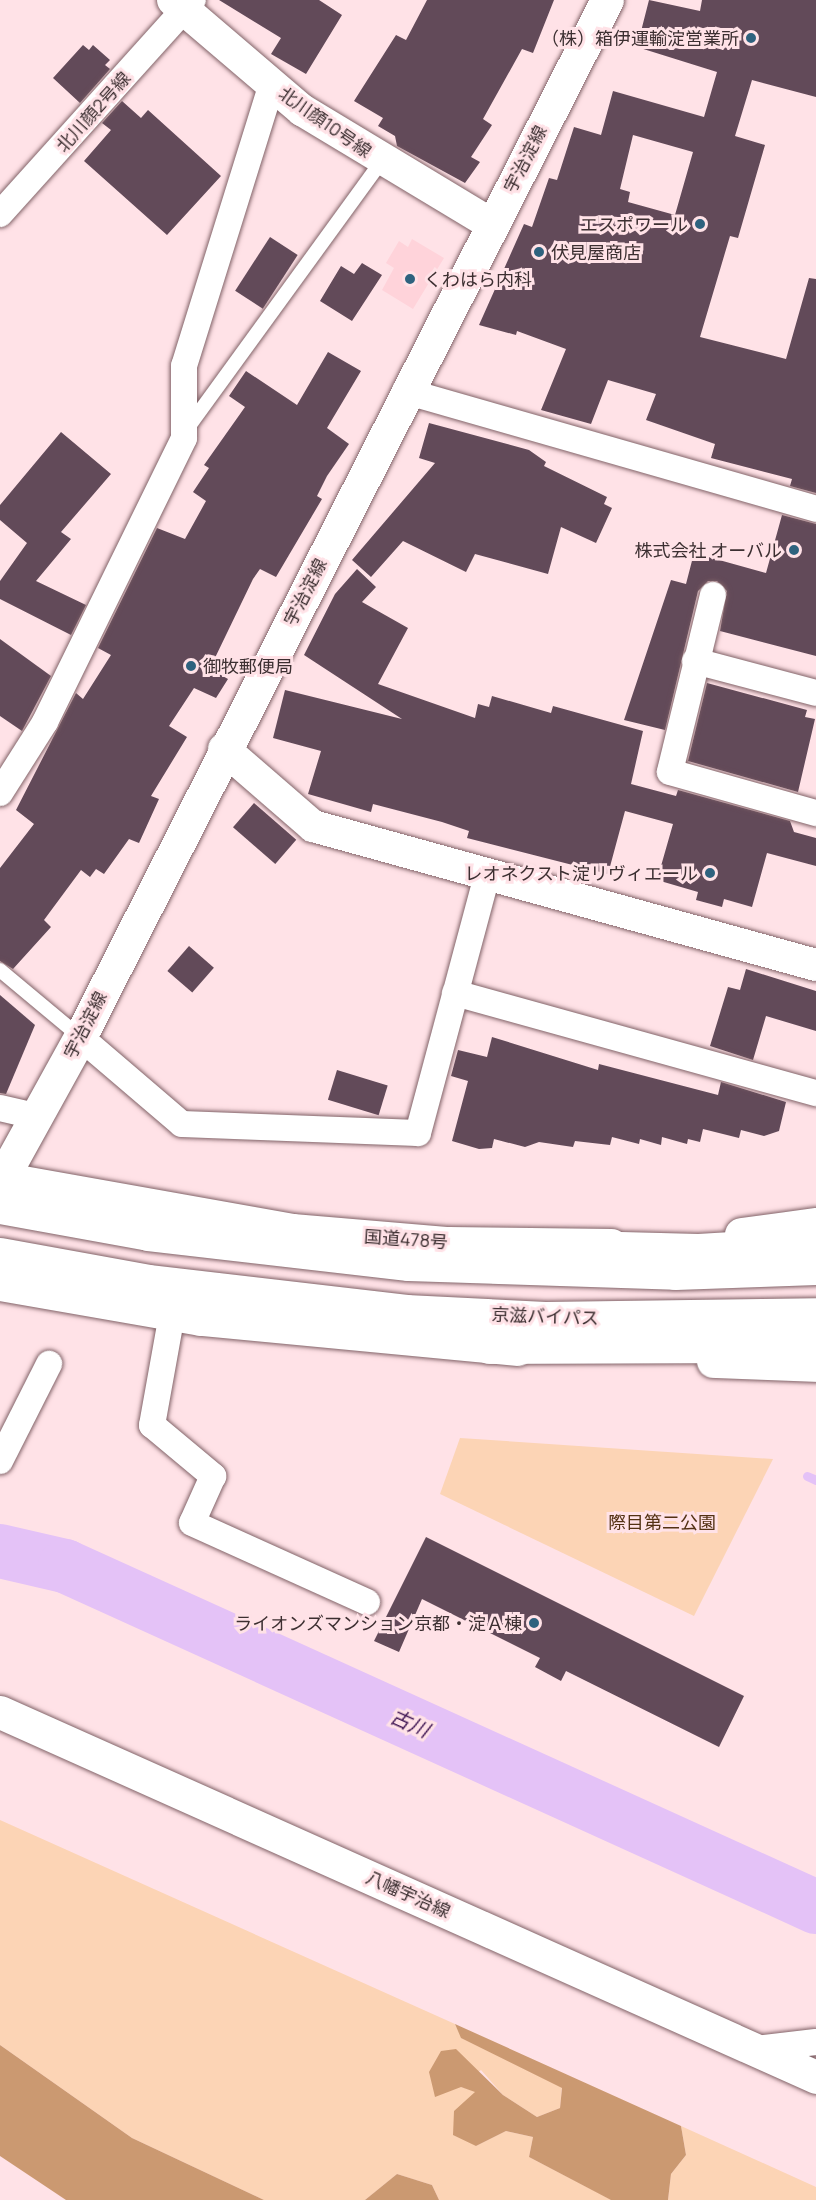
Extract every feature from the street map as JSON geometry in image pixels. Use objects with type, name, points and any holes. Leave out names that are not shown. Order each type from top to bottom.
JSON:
[{"type":"main road","name":"宇治淀線","points":[[1,1186],[80,1037],[405,390],[607,0]]},
{"type":"main road","name":"国道478号","points":[[1,1186],[292,1230],[582,1247],[816,1224]]},
{"type":"main road","points":[[1,1186],[276,1251],[540,1271],[816,1268]]},
{"type":"main road","points":[[582,1247],[698,1250],[816,1243]]},
{"type":"main road","name":"京滋バイパス","points":[[0,1254],[274,1298],[545,1318],[816,1314]]},
{"type":"main road","points":[[0,1284],[172,1314],[489,1347],[816,1365]]},
{"type":"main road","points":[[489,1347],[816,1346]]},
{"type":"main road","name":"八幡宇治線","points":[[0,1712],[816,2077]]},
{"type":"street","points":[[584,46],[591,0]]},
{"type":"street","name":"北川顔10号線","points":[[184,4],[272,84],[381,162],[491,224]]},
{"type":"street","name":"北川顔2号線","points":[[0,214],[184,4]]},
{"type":"street","points":[[0,793],[45,722],[136,543],[184,433],[184,366],[272,84]]},
{"type":"street","points":[[405,390],[816,509]]},
{"type":"street","points":[[713,594],[694,660],[670,772],[816,813]]},
{"type":"street","points":[[694,660],[816,693]]},
{"type":"street","points":[[224,749],[313,826],[816,965]]},
{"type":"street","points":[[80,1037],[182,1124],[418,1133],[488,875]]},
{"type":"street","points":[[455,993],[816,1093]]},
{"type":"street","points":[[0,1108],[38,1117]]},
{"type":"street","points":[[172,1314],[152,1425],[213,1476],[192,1523],[367,1602]]},
{"type":"street","points":[[0,1461],[49,1364]]},
{"type":"street","points":[[756,2049],[816,2042]]},
{"type":"lane","points":[[184,433],[381,162]]},
{"type":"lane","points":[[0,970],[80,1037]]},
{"type":"shaded area","name":"くわはら内科","points":[[412,239],[444,258],[413,309],[382,290],[394,268],[386,263],[399,241],[408,247]]},
{"type":"shaded area","points":[[455,2024],[681,2126],[686,2155],[671,2174],[668,2200],[611,2200],[529,2157],[533,2137],[506,2131],[476,2146],[453,2135],[454,2111],[475,2092],[461,2087],[435,2097],[429,2072],[441,2051],[456,2049],[503,2095],[537,2117],[560,2108],[562,2088],[461,2038]]},
{"type":"shaded area","points":[[0,2045],[132,2138],[264,2200],[66,2200],[0,2156]]},
{"type":"shaded area","points":[[397,2174],[432,2185],[439,2200],[365,2200]]},
{"type":"green space","name":"際目第二公園","points":[[460,1438],[773,1459],[694,1616],[440,1494]]},
{"type":"green space","points":[[0,1820],[455,2024],[462,2038],[562,2087],[560,2108],[537,2117],[503,2095],[481,2070],[461,2087],[476,2091],[476,2146],[506,2131],[533,2137],[529,2157],[612,2200],[439,2200],[432,2185],[397,2174],[365,2200],[264,2200],[132,2138],[0,2045]]},
{"type":"green space","points":[[681,2126],[816,2187],[816,2200],[668,2200],[671,2174],[686,2155]]},
{"type":"building","points":[[219,0],[319,0],[342,15],[306,74],[271,54],[281,38]]},
{"type":"building","points":[[427,0],[554,0],[533,53],[522,49],[483,119],[492,125],[471,157],[480,162],[465,183],[397,146],[395,136],[378,126],[383,118],[354,101],[396,35],[406,40]]},
{"type":"building","points":[[649,0],[700,11],[702,0],[816,0],[816,97],[752,80],[735,136],[765,145],[738,238],[730,236],[700,337],[786,359],[809,278],[816,279],[816,493],[790,486],[792,479],[711,458],[715,444],[646,420],[656,394],[608,380],[591,424],[541,410],[566,349],[517,331],[516,335],[479,325],[524,224],[532,227],[549,178],[557,180],[574,127],[601,135],[613,91],[704,117],[717,72],[637,47]],"holes":[[[633,135],[693,152],[675,215],[628,202],[630,192],[620,189]]]},
{"type":"building","points":[[83,45],[89,50],[93,45],[110,60],[105,65],[110,69],[80,103],[53,78]]},
{"type":"building","points":[[122,101],[141,118],[148,110],[221,176],[167,235],[84,161],[111,130],[102,123]]},
{"type":"building","points":[[270,237],[298,255],[263,309],[235,291]]},
{"type":"building","points":[[362,263],[382,275],[352,321],[320,301],[341,266],[354,274]]},
{"type":"building","points":[[328,352],[361,371],[327,428],[349,444],[327,476],[317,496],[322,499],[276,577],[260,569],[253,579],[213,662],[212,670],[228,679],[216,698],[194,688],[169,726],[187,737],[151,796],[159,799],[139,843],[129,839],[104,874],[96,869],[90,877],[81,870],[44,920],[51,927],[13,969],[0,961],[0,868],[34,824],[16,810],[76,693],[83,699],[111,655],[98,648],[157,528],[185,539],[206,501],[193,492],[209,468],[204,465],[245,407],[229,396],[246,371],[297,405]]},
{"type":"building","points":[[429,423],[529,450],[546,462],[544,466],[607,497],[604,504],[612,508],[596,543],[561,527],[548,574],[475,554],[466,572],[403,541],[371,577],[352,560],[435,463],[419,458]]},
{"type":"building","points":[[61,432],[111,474],[61,532],[71,539],[36,581],[86,605],[71,635],[0,599],[0,581],[27,543],[0,520],[0,505]]},
{"type":"building","points":[[782,515],[816,524],[816,656],[720,631],[727,591],[717,581],[708,581],[698,591],[665,730],[624,720],[671,580],[686,584],[694,553],[766,573]]},
{"type":"building","points":[[357,569],[376,587],[362,602],[408,628],[378,684],[475,718],[478,704],[489,707],[492,696],[551,713],[553,706],[643,731],[631,784],[676,796],[678,790],[790,821],[794,832],[816,838],[816,866],[767,853],[752,907],[724,899],[722,907],[696,900],[698,892],[657,880],[673,824],[625,811],[608,874],[467,838],[469,831],[442,822],[373,804],[371,812],[308,794],[321,751],[273,738],[285,690],[402,719],[304,655],[335,594]]},
{"type":"building","points":[[0,639],[51,676],[22,731],[0,716]]},
{"type":"building","points":[[707,683],[807,710],[805,717],[815,719],[798,792],[688,761]]},
{"type":"building","points":[[254,803],[296,840],[275,864],[233,827]]},
{"type":"building","points":[[189,946],[214,968],[192,993],[167,971]]},
{"type":"building","points":[[746,969],[816,991],[816,1031],[766,1016],[753,1060],[710,1046],[728,987],[740,990]]},
{"type":"building","points":[[0,995],[35,1025],[6,1094],[0,1093]]},
{"type":"building","points":[[492,1037],[598,1070],[599,1064],[718,1095],[721,1082],[786,1102],[779,1131],[764,1136],[741,1130],[739,1138],[703,1129],[700,1142],[688,1139],[687,1144],[662,1137],[661,1145],[640,1139],[639,1144],[612,1137],[610,1145],[575,1141],[573,1147],[539,1142],[525,1147],[494,1139],[492,1148],[479,1149],[452,1141],[468,1081],[451,1076],[458,1050],[487,1057]]},
{"type":"building","points":[[337,1070],[388,1085],[379,1115],[328,1100]]},
{"type":"building","name":"ライオンズマンション京都・淀Ａ棟","points":[[426,1537],[744,1696],[719,1747],[566,1671],[561,1681],[535,1667],[540,1658],[422,1599],[399,1652],[374,1641]]},
{"type":"waterway","points":[[807,1476],[816,1480]]},
{"type":"waterway","name":"古川","points":[[0,1551],[65,1566],[816,1907]]},
{"type":"place","name":"（株）箱伊運輸淀営業所","points":[[751,38]]},
{"type":"place","name":"エスポワール","points":[[700,224]]},
{"type":"place","name":"伏見屋商店","points":[[539,252]]},
{"type":"place","name":"くわはら内科","points":[[410,279]]},
{"type":"place","name":"株式会社 オーバル","points":[[794,550]]},
{"type":"place","name":"御牧郵便局","points":[[191,666]]},
{"type":"place","name":"レオネクスト淀リヴィエール","points":[[710,873]]},
{"type":"place","name":"ライオンズマンション京都・淀Ａ棟","points":[[534,1623]]}]
